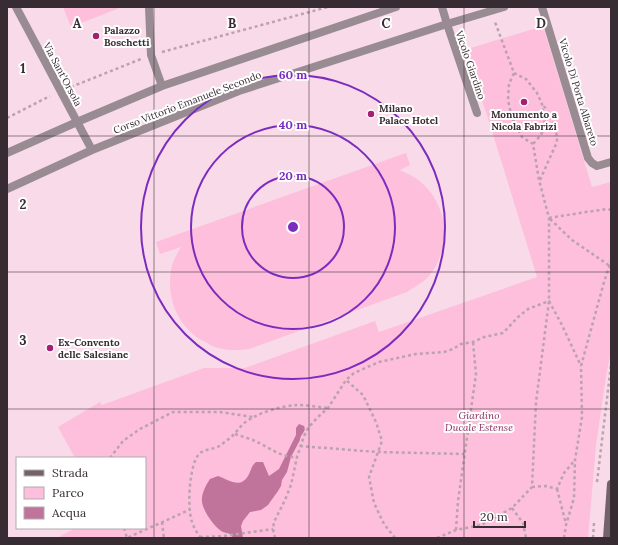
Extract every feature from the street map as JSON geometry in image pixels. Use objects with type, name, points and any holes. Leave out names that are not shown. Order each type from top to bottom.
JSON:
[{"type":"main road","points":[[607,538],[611,484]]},
{"type":"street","name":"Via Sant'Orsola","points":[[16,7],[92,150]]},
{"type":"street","points":[[149,7],[151,55],[162,86]]},
{"type":"street","name":"Corso Vittorio Emanuele Secondo","points":[[7,153],[162,86],[396,7]]},
{"type":"street","points":[[442,7],[447,24]]},
{"type":"street","name":"Corso Vittorio Emanuele Secondo","points":[[7,189],[92,150],[239,91],[504,7]]},
{"type":"street","name":"Vicolo Di Porta Albareto","points":[[542,7],[588,158],[597,166],[611,162]]},
{"type":"street","name":"Vicolo Giardino","points":[[447,24],[477,113]]},
{"type":"path","points":[[491,11],[514,73],[526,79],[537,93],[556,127],[557,142],[539,180]]},
{"type":"path","points":[[437,538],[456,530],[480,525],[512,508],[532,487],[536,402],[549,301],[549,218],[539,180],[533,144],[522,137],[512,118],[508,100],[509,84],[514,73]]},
{"type":"path","points":[[533,144],[541,135],[545,125],[542,104]]},
{"type":"path","points":[[549,218],[608,209],[611,210]]},
{"type":"path","points":[[549,218],[572,240],[610,266]]},
{"type":"path","points":[[564,538],[566,525],[574,498],[575,460],[582,417],[581,366],[611,261]]},
{"type":"path","points":[[275,538],[273,529],[274,522],[291,484],[300,446],[308,428],[328,408],[346,380],[354,373],[378,362],[416,354],[444,352],[461,344],[503,333],[528,309],[549,301]]},
{"type":"path","points":[[549,301],[581,366]]},
{"type":"path","points":[[456,530],[458,500],[476,374],[473,342]]},
{"type":"path","points":[[597,484],[611,365]]},
{"type":"path","points":[[346,380],[363,396],[376,422],[382,441],[369,477],[374,503],[384,524],[395,538]]},
{"type":"path","points":[[273,529],[224,536],[200,537],[192,522],[189,510],[190,487],[195,461],[199,454],[204,451],[219,447],[253,417],[281,408],[297,405],[328,408]]},
{"type":"path","points":[[111,457],[123,441],[140,429],[173,412],[220,412],[253,417]]},
{"type":"path","points":[[235,434],[253,440],[285,456],[297,457]]},
{"type":"path","points":[[300,446],[377,452],[464,454]]},
{"type":"path","points":[[566,525],[557,489],[564,473],[575,460]]},
{"type":"path","points":[[532,487],[546,486],[557,489]]},
{"type":"path","points":[[512,508],[523,523],[526,538]]},
{"type":"path","points":[[124,529],[127,538],[189,510]]},
{"type":"path","points":[[162,522],[164,538]]},
{"type":"path","points":[[593,538],[594,522]]},
{"type":"green space","points":[[63,7],[122,7],[71,27]]},
{"type":"green space","name":"Giardino Ducale Estense","points":[[543,26],[592,187],[611,182],[611,351],[596,445],[588,538],[57,538],[73,529],[146,529],[146,457],[74,457],[58,427],[100,402],[102,405],[204,368],[245,368],[375,321],[379,332],[537,277],[487,115],[464,50]]},
{"type":"green space","points":[[406,153],[410,165],[400,170],[418,179],[432,194],[438,205],[444,229],[444,241],[441,254],[436,265],[424,281],[407,292],[249,349],[230,350],[214,347],[197,337],[182,322],[173,303],[170,281],[172,264],[181,247],[160,254],[156,242]]},
{"type":"water","points":[[299,424],[304,426],[304,431],[291,457],[281,486],[268,505],[261,510],[250,512],[243,521],[241,526],[243,538],[233,538],[230,534],[220,530],[207,514],[202,502],[205,487],[210,479],[218,476],[230,481],[238,483],[241,482],[248,476],[256,462],[263,462],[269,476],[279,469],[296,435],[296,428]]},
{"type":"place","name":"Palazzo Boschetti","points":[[96,36]]},
{"type":"place","name":"Monumento a Nicola Fabrizi","points":[[524,102]]},
{"type":"place","name":"Milano Palace Hotel","points":[[371,114]]},
{"type":"place","name":"Ex-Convento delle Salesiane","points":[[50,348]]}]
